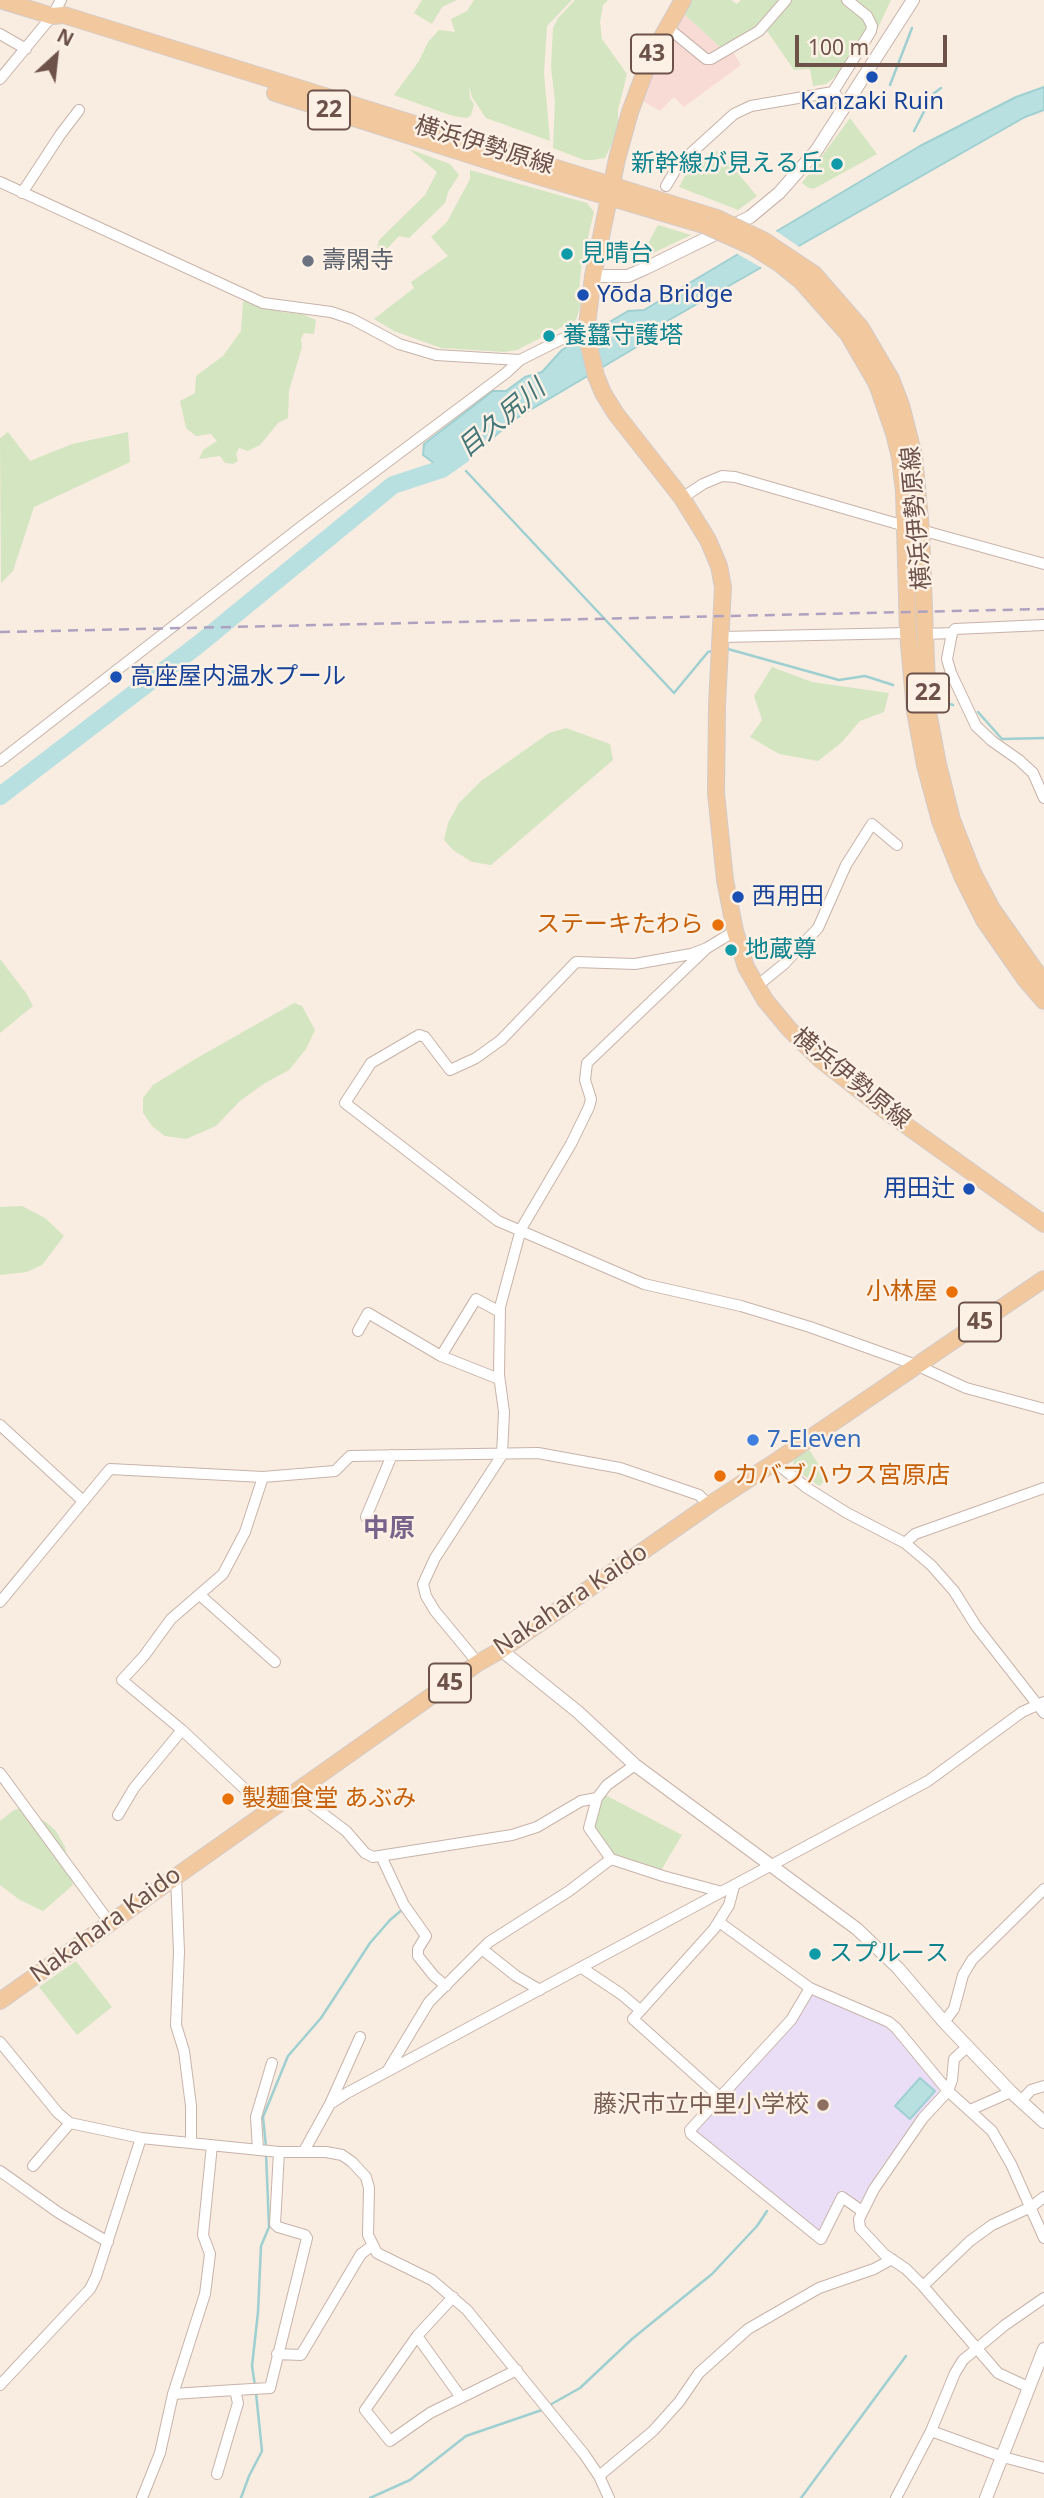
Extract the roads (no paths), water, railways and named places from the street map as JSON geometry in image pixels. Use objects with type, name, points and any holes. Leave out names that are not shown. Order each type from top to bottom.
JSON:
[{"type":"main road","name":"横浜伊勢原線","points":[[0,0],[52,16],[64,15],[711,222],[801,281],[848,334],[884,381],[913,528],[925,634],[929,712],[952,820],[972,873],[992,909],[1044,983]]},
{"type":"main road","name":"43","points":[[611,191],[637,89],[650,58],[683,0]]},
{"type":"main road","points":[[586,328],[593,276],[611,191]]},
{"type":"main road","name":"横浜伊勢原線","points":[[586,328],[596,376],[616,414],[682,498],[708,540],[719,566],[723,587],[716,793],[725,880],[735,931],[746,967],[765,1000],[790,1030],[821,1060],[886,1111],[1044,1224]]},
{"type":"main road","name":"横浜伊勢原線","points":[[913,528],[908,633],[915,711],[925,765],[940,821],[962,876],[984,920],[1025,979],[1044,1001]]},
{"type":"main road","name":"Nakahara Kaido","points":[[0,2001],[478,1663],[501,1650],[709,1505],[1044,1279]]},
{"type":"street","points":[[0,79],[52,16],[61,0]]},
{"type":"street","points":[[667,27],[706,59],[710,59],[759,31],[786,0]]},
{"type":"street","points":[[666,186],[678,164],[734,114],[751,106],[833,92],[872,31],[867,16],[847,0]]},
{"type":"street","points":[[593,276],[628,276],[750,216],[779,193],[803,168],[913,0]]},
{"type":"street","points":[[0,34],[26,48]]},
{"type":"street","points":[[833,92],[845,105]]},
{"type":"street","points":[[22,192],[79,110]]},
{"type":"street","points":[[0,182],[263,303],[331,312],[352,319],[399,344],[436,355],[520,360]]},
{"type":"street","points":[[0,761],[520,360],[586,328]]},
{"type":"street","points":[[682,498],[703,484],[722,476],[760,484],[1044,564]]},
{"type":"street","points":[[1044,625],[955,629],[947,659],[976,726],[1033,773],[1044,798]]},
{"type":"street","points":[[721,645],[908,633]]},
{"type":"street","points":[[925,634],[952,633]]},
{"type":"street","points":[[757,986],[784,964],[818,928],[846,865],[872,824],[897,845]]},
{"type":"street","points":[[735,931],[691,954],[635,964],[576,962],[501,1040],[476,1058],[450,1070],[425,1037],[419,1035],[372,1063],[345,1103],[498,1221],[645,1284],[741,1306],[810,1327],[916,1366],[965,1388],[1044,1409]]},
{"type":"street","points":[[478,1663],[435,1611],[426,1596],[423,1584],[435,1558],[502,1455],[504,1412],[499,1379],[500,1312],[521,1229],[571,1144],[589,1107],[591,1099],[585,1080],[587,1063],[707,948]]},
{"type":"street","points":[[441,1356],[476,1299],[500,1312]]},
{"type":"street","points":[[358,1331],[368,1313],[441,1356],[499,1379]]},
{"type":"street","points":[[0,1425],[82,1500]]},
{"type":"street","points":[[0,1602],[110,1469],[263,1477],[335,1471],[350,1456],[538,1453],[620,1468],[699,1495],[709,1505]]},
{"type":"street","points":[[366,1517],[391,1455]]},
{"type":"street","points":[[775,1462],[807,1488],[847,1513],[905,1543],[931,1565],[954,1591],[976,1626],[1040,1703],[1044,1713]]},
{"type":"street","points":[[263,1477],[244,1532],[223,1574],[171,1619],[144,1656],[122,1680],[182,1730],[267,1810]]},
{"type":"street","points":[[905,1543],[915,1534],[1044,1488]]},
{"type":"street","points":[[201,1595],[275,1661]]},
{"type":"street","points":[[501,1650],[578,1712],[635,1765],[872,1942],[967,2047],[1010,2092],[1044,2122]]},
{"type":"street","points":[[330,2104],[928,1781],[1040,1703]]},
{"type":"street","points":[[118,1815],[134,1788],[182,1730]]},
{"type":"street","points":[[635,1765],[607,1786],[597,1798],[589,1828],[611,1859],[722,1892]]},
{"type":"street","points":[[0,1773],[110,1923]]},
{"type":"street","points":[[293,1792],[346,1831],[365,1853],[373,1857],[512,1835],[537,1827],[581,1801],[597,1798]]},
{"type":"street","points":[[382,1856],[404,1905],[426,1936],[418,1949],[418,1956],[446,1986]]},
{"type":"street","points":[[387,2071],[429,2003],[482,1949],[509,1928],[569,1891],[611,1859]]},
{"type":"street","points":[[176,1875],[180,1952],[176,2025],[184,2051],[191,2106],[191,2142]]},
{"type":"street","points":[[721,2098],[633,2019],[719,1922],[729,1905],[734,1886]]},
{"type":"street","points":[[944,2022],[954,2008],[963,1975],[972,1960],[1044,1889]]},
{"type":"street","points":[[719,1922],[810,1988],[889,2022],[948,2091],[992,2131],[1011,2164],[1044,2238]]},
{"type":"street","points":[[482,1949],[516,1976],[540,1990]]},
{"type":"street","points":[[582,1968],[640,2010]]},
{"type":"street","points":[[810,1988],[791,2020],[690,2130],[691,2134],[821,2239],[842,2197],[862,2211]]},
{"type":"street","points":[[304,2151],[330,2104],[360,2037]]},
{"type":"street","points":[[0,2042],[58,2113],[70,2123],[141,2138],[342,2155],[361,2169],[369,2188],[368,2235],[372,2246],[382,2257],[432,2280],[453,2297],[547,2407],[599,2476],[609,2498]]},
{"type":"street","points":[[967,2047],[954,2059],[948,2091],[919,2125],[874,2189],[859,2219],[860,2228],[923,2286],[998,2373],[1028,2387]]},
{"type":"street","points":[[173,2394],[270,2388],[307,2238],[275,2224],[268,2150],[256,2117],[272,2063]]},
{"type":"street","points":[[1021,2101],[1031,2090],[1044,2087]]},
{"type":"street","points":[[970,2110],[1010,2092]]},
{"type":"street","points":[[33,2166],[70,2123]]},
{"type":"street","points":[[0,2385],[90,2289],[141,2138]]},
{"type":"street","points":[[142,2498],[160,2453],[173,2394],[205,2294],[209,2253],[203,2235],[212,2145]]},
{"type":"street","points":[[0,2171],[59,2213],[108,2242]]},
{"type":"street","points":[[923,2286],[981,2233],[1031,2207],[1044,2197]]},
{"type":"street","points":[[277,2354],[301,2355],[361,2254],[372,2246]]},
{"type":"street","points":[[599,2476],[653,2431],[679,2402],[699,2373],[748,2329],[832,2282],[874,2269],[892,2259]]},
{"type":"street","points":[[453,2297],[417,2336],[365,2410],[390,2441],[460,2396],[517,2370]]},
{"type":"street","points":[[896,2498],[931,2431],[955,2373],[976,2348],[1044,2298]]},
{"type":"street","points":[[417,2336],[460,2396]]},
{"type":"street","points":[[986,2498],[1044,2349]]},
{"type":"street","points":[[217,2474],[238,2403],[235,2390]]},
{"type":"street","points":[[931,2431],[1003,2457],[1044,2468]]},
{"type":"water","points":[[1044,87],[1044,110],[1025,117],[648,332],[645,342],[515,419],[453,471],[442,469],[423,455],[424,444],[493,391],[506,391],[525,377],[542,372],[562,350],[628,311],[644,310],[920,146],[1016,97]]},
{"type":"water","points":[[920,2078],[935,2091],[910,2119],[895,2106]]},
{"type":"waterway","points":[[890,85],[912,28]]},
{"type":"waterway","points":[[914,131],[933,94],[941,88]]},
{"type":"waterway","name":"目久尻川","points":[[0,796],[199,644],[393,485],[442,469],[462,455]]},
{"type":"waterway","points":[[466,471],[674,693],[708,652],[713,651]]},
{"type":"waterway","points":[[728,649],[839,680],[865,676],[893,685]]},
{"type":"waterway","points":[[941,701],[953,705]]},
{"type":"waterway","points":[[978,712],[1002,739],[1044,738]]},
{"type":"waterway","points":[[266,2147],[263,2117],[288,2056],[321,2018],[370,1943],[403,1909]]},
{"type":"waterway","points":[[255,2386],[252,2366],[261,2246],[269,2227],[266,2153]]},
{"type":"waterway","points":[[548,2406],[580,2388],[632,2339],[712,2274],[757,2226],[767,2211]]},
{"type":"waterway","points":[[801,2498],[906,2356]]},
{"type":"waterway","points":[[241,2498],[262,2451],[256,2393]]},
{"type":"waterway","points":[[370,2498],[410,2480],[466,2436],[542,2410]]},
{"type":"railway","points":[[0,632],[1044,609]]},
{"type":"place","name":"Kanzaki Ruin","points":[[872,77]]},
{"type":"place","name":"新幹線が見える丘","points":[[837,164]]},
{"type":"place","name":"見晴台","points":[[567,254]]},
{"type":"place","name":"壽閑寺","points":[[308,261]]},
{"type":"place","name":"Yōda Bridge","points":[[583,295]]},
{"type":"place","name":"養蠶守護塔","points":[[549,336]]},
{"type":"place","name":"高座屋内温水プール","points":[[116,677]]},
{"type":"place","name":"西用田","points":[[738,897]]},
{"type":"place","name":"ステーキたわら","points":[[718,925]]},
{"type":"place","name":"地蔵尊","points":[[731,950]]},
{"type":"place","name":"用田辻","points":[[969,1189]]},
{"type":"place","name":"小林屋","points":[[952,1292]]},
{"type":"place","name":"7-Eleven","points":[[753,1440]]},
{"type":"place","name":"カバブハウス宮原店","points":[[720,1476]]},
{"type":"place","name":"製麺食堂 あぶみ","points":[[228,1799]]},
{"type":"place","name":"スプルース","points":[[815,1954]]},
{"type":"place","name":"藤沢市立中里小学校","points":[[823,2105]]},
{"type":"district","name":"中原","points":[[389,1530]]}]
